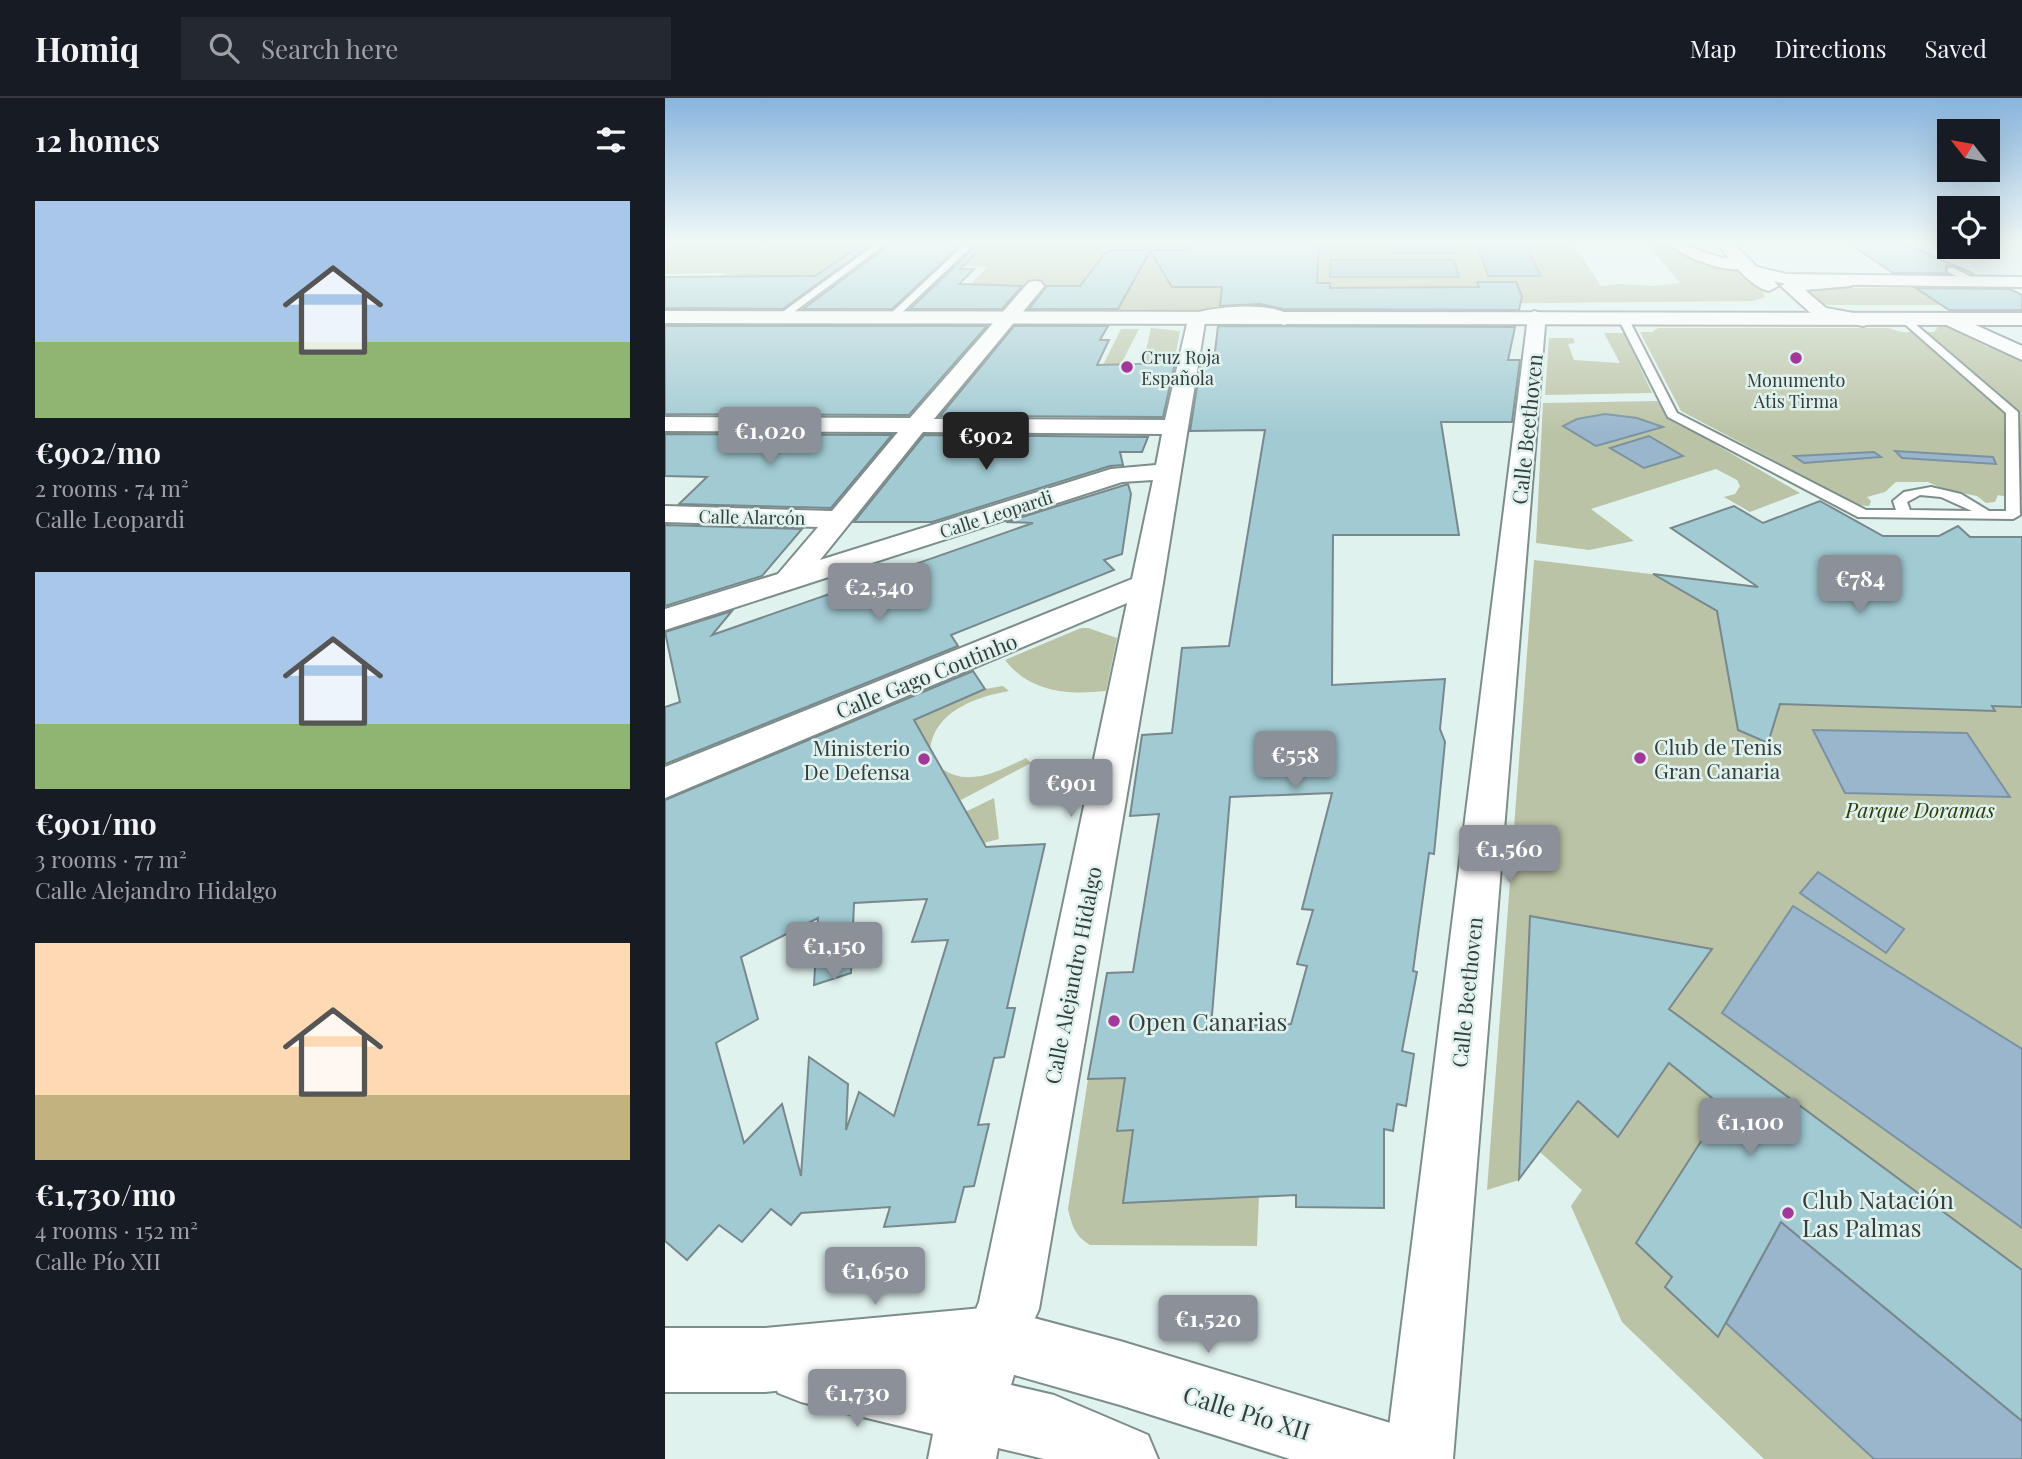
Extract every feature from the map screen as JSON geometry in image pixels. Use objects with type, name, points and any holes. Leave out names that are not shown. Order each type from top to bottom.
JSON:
[{"type":"street","points":[[789,580],[1015,308]]},
{"type":"street","points":[[1690,317],[1749,314],[1768,308]]},
{"type":"street","points":[[1815,308],[1820,312],[1863,320]]},
{"type":"street","points":[[665,317],[2022,319]]},
{"type":"street","name":"Calle Beethoven","points":[[1419,1459],[1534,349],[1534,317]]},
{"type":"street","name":"Calle Alejandro Hidalgo","points":[[966,1434],[993,1338],[1008,1309],[1196,319]]},
{"type":"street","points":[[1949,319],[2022,354]]},
{"type":"street","points":[[665,424],[1174,427]]},
{"type":"street","name":"Calle Leopardi","points":[[665,620],[1120,474],[1168,472]]},
{"type":"street","name":"Calle Alarcón","points":[[665,514],[839,519]]},
{"type":"street","name":"Calle Gago Coutinho","points":[[665,783],[1148,583]]},
{"type":"street","name":"Calle Pío XII","points":[[665,1360],[765,1360],[993,1338],[1120,1373],[1397,1459]]},
{"type":"street","name":"Calle Pío XII","points":[[765,1360],[852,1384],[966,1434],[1054,1428],[1123,1459]]},
{"type":"lane","points":[[780,318],[794,308]]},
{"type":"lane","points":[[890,319],[902,308]]},
{"type":"lane","points":[[1623,318],[1672,415],[1863,514],[2013,515],[2012,412],[1904,319]]},
{"type":"lane","points":[[1906,514],[1900,507],[1900,501],[1912,492],[1924,491],[1959,499],[1986,515]]},
{"type":"green space","points":[[1118,308],[1211,308],[1190,313],[1115,313]]},
{"type":"green space","points":[[1938,327],[1955,327],[1987,347],[1996,347],[2022,359],[2022,500],[1998,495],[1995,502],[1986,503],[1977,496],[1946,490],[1928,482],[1896,482],[1885,492],[1867,497],[1871,501],[1869,506],[1858,505],[1681,411],[1640,332],[1652,332],[1658,328],[1888,328],[1902,332],[1934,332]]},
{"type":"green space","points":[[1151,328],[1180,331],[1164,416],[1151,421],[1097,421],[1099,413],[1143,364]]},
{"type":"green space","points":[[1121,329],[1139,329],[1121,364],[1102,367]]},
{"type":"green space","points":[[1604,333],[1624,333],[1652,393],[1545,395],[1549,338],[1573,338],[1575,343],[1568,344],[1574,360],[1620,363]]},
{"type":"green space","points":[[1658,401],[1666,416],[1800,493],[1750,512],[1724,497],[1735,494],[1740,486],[1737,480],[1716,469],[1591,509],[1634,541],[1589,550],[1536,543],[1543,403]]},
{"type":"green space","name":"Parque Doramas","points":[[1534,560],[1684,578],[1686,594],[1705,596],[1721,605],[1773,704],[1994,711],[1992,706],[2022,707],[2022,1459],[1764,1459],[1622,1322],[1571,1206],[1582,1190],[1540,1152],[1519,1180],[1487,1190]]},
{"type":"green space","points":[[1081,628],[1117,638],[1106,691],[1050,689],[1026,679],[1005,660]]},
{"type":"green space","points":[[1003,686],[1009,691],[983,697],[948,716],[939,725],[930,750],[906,724],[985,689]]},
{"type":"green space","points":[[1026,758],[1031,763],[961,800],[948,794],[941,768],[951,774],[973,777],[994,772]]},
{"type":"green space","points":[[994,798],[999,839],[937,855],[930,829]]},
{"type":"green space","points":[[1125,1078],[1117,1130],[1133,1130],[1259,1196],[1257,1246],[1090,1245],[1078,1234],[1068,1209],[1088,1079]]},
{"type":"water","points":[[1605,414],[1637,418],[1663,427],[1596,446],[1563,426],[1577,419]]},
{"type":"water","points":[[1649,436],[1683,456],[1644,468],[1610,448]]},
{"type":"water","points":[[1895,451],[1993,457],[1996,464],[1902,458]]},
{"type":"water","points":[[1874,452],[1881,457],[1804,463],[1794,456]]},
{"type":"water","points":[[1813,730],[1967,733],[2010,797],[1845,793]]},
{"type":"water","points":[[1818,872],[1904,929],[1886,953],[1800,893]]},
{"type":"water","points":[[1793,906],[2022,1049],[2022,1228],[1722,1013]]},
{"type":"water","points":[[1781,1222],[2022,1421],[2022,1459],[1874,1459],[1726,1323]]},
{"type":"building","points":[[665,308],[785,308],[783,309]]},
{"type":"building","points":[[805,308],[894,308],[892,309],[803,309]]},
{"type":"building","points":[[912,308],[1003,308],[1002,309],[910,309]]},
{"type":"building","points":[[1030,308],[1119,308],[1118,309]]},
{"type":"building","points":[[1276,308],[1520,308],[1519,310]]},
{"type":"building","points":[[1945,308],[2022,308],[2022,310],[1949,310]]},
{"type":"building","points":[[665,326],[987,326],[909,415],[665,414]]},
{"type":"building","points":[[1014,326],[1108,326],[1100,340],[1109,340],[1097,365],[1175,363],[1163,417],[940,416]]},
{"type":"building","points":[[1218,326],[1515,327],[1508,360],[1520,360],[1512,422],[1441,422],[1459,535],[1333,535],[1332,685],[1445,679],[1440,729],[1445,742],[1434,854],[1429,853],[1413,971],[1417,972],[1402,1051],[1414,1054],[1406,1106],[1397,1104],[1393,1131],[1384,1129],[1384,1208],[1296,1207],[1296,1195],[1123,1203],[1133,1130],[1117,1131],[1125,1078],[1088,1079],[1107,973],[1133,972],[1159,814],[1130,816],[1142,735],[1172,733],[1182,648],[1229,646],[1265,430],[1190,431],[1201,361],[1214,360]],"holes":[[[1332,793],[1302,909],[1313,910],[1297,964],[1307,966],[1291,1024],[1211,1027],[1230,797]]]},
{"type":"building","points":[[665,434],[892,435],[831,508],[679,504],[707,477],[665,476]]},
{"type":"building","points":[[924,435],[1148,437],[1142,452],[1120,452],[1123,465],[1110,466],[932,522],[854,522]]},
{"type":"building","points":[[1128,484],[1131,494],[1122,554],[1104,560],[1114,570],[951,635],[958,646],[665,764],[665,707],[680,702],[665,632],[732,611],[712,635],[1033,523],[1006,522]]},
{"type":"building","points":[[1820,501],[1883,536],[1939,536],[1958,526],[1970,537],[2022,537],[2022,707],[1992,706],[1995,711],[1780,704],[1768,743],[1738,730],[1717,611],[1653,574],[1758,587],[1671,528],[1734,506],[1763,523]]},
{"type":"building","points":[[665,525],[802,529],[762,576],[665,606]]},
{"type":"building","points":[[973,671],[985,689],[914,720],[986,847],[1045,844],[1007,1008],[1015,1008],[1004,1057],[994,1058],[978,1125],[989,1124],[974,1186],[964,1187],[955,1222],[884,1227],[890,1207],[801,1213],[791,1225],[771,1209],[742,1242],[719,1225],[687,1260],[665,1241],[665,800]],"holes":[[[927,899],[912,942],[948,940],[894,1116],[859,1092],[846,1130],[848,1084],[809,1057],[801,1176],[782,1104],[744,1143],[716,1043],[758,1019],[741,957],[818,918],[814,985],[851,973],[854,903]]]},
{"type":"building","points":[[1530,916],[1712,949],[1669,1009],[2022,1270],[2022,1421],[1781,1222],[1718,1337],[1665,1287],[1672,1277],[1636,1243],[1723,1107],[1669,1063],[1618,1137],[1578,1101],[1519,1179]]},
{"type":"place","name":"Monumento Atis Tirma","points":[[1796,358]]},
{"type":"place","name":"Cruz Roja Española","points":[[1127,367]]},
{"type":"place","name":"Club de Tenis Gran Canaria","points":[[1640,758]]},
{"type":"place","name":"Ministerio De Defensa","points":[[924,759]]},
{"type":"place","name":"Open Canarias","points":[[1114,1021]]},
{"type":"place","name":"Club Natación Las Palmas","points":[[1788,1213]]}]
